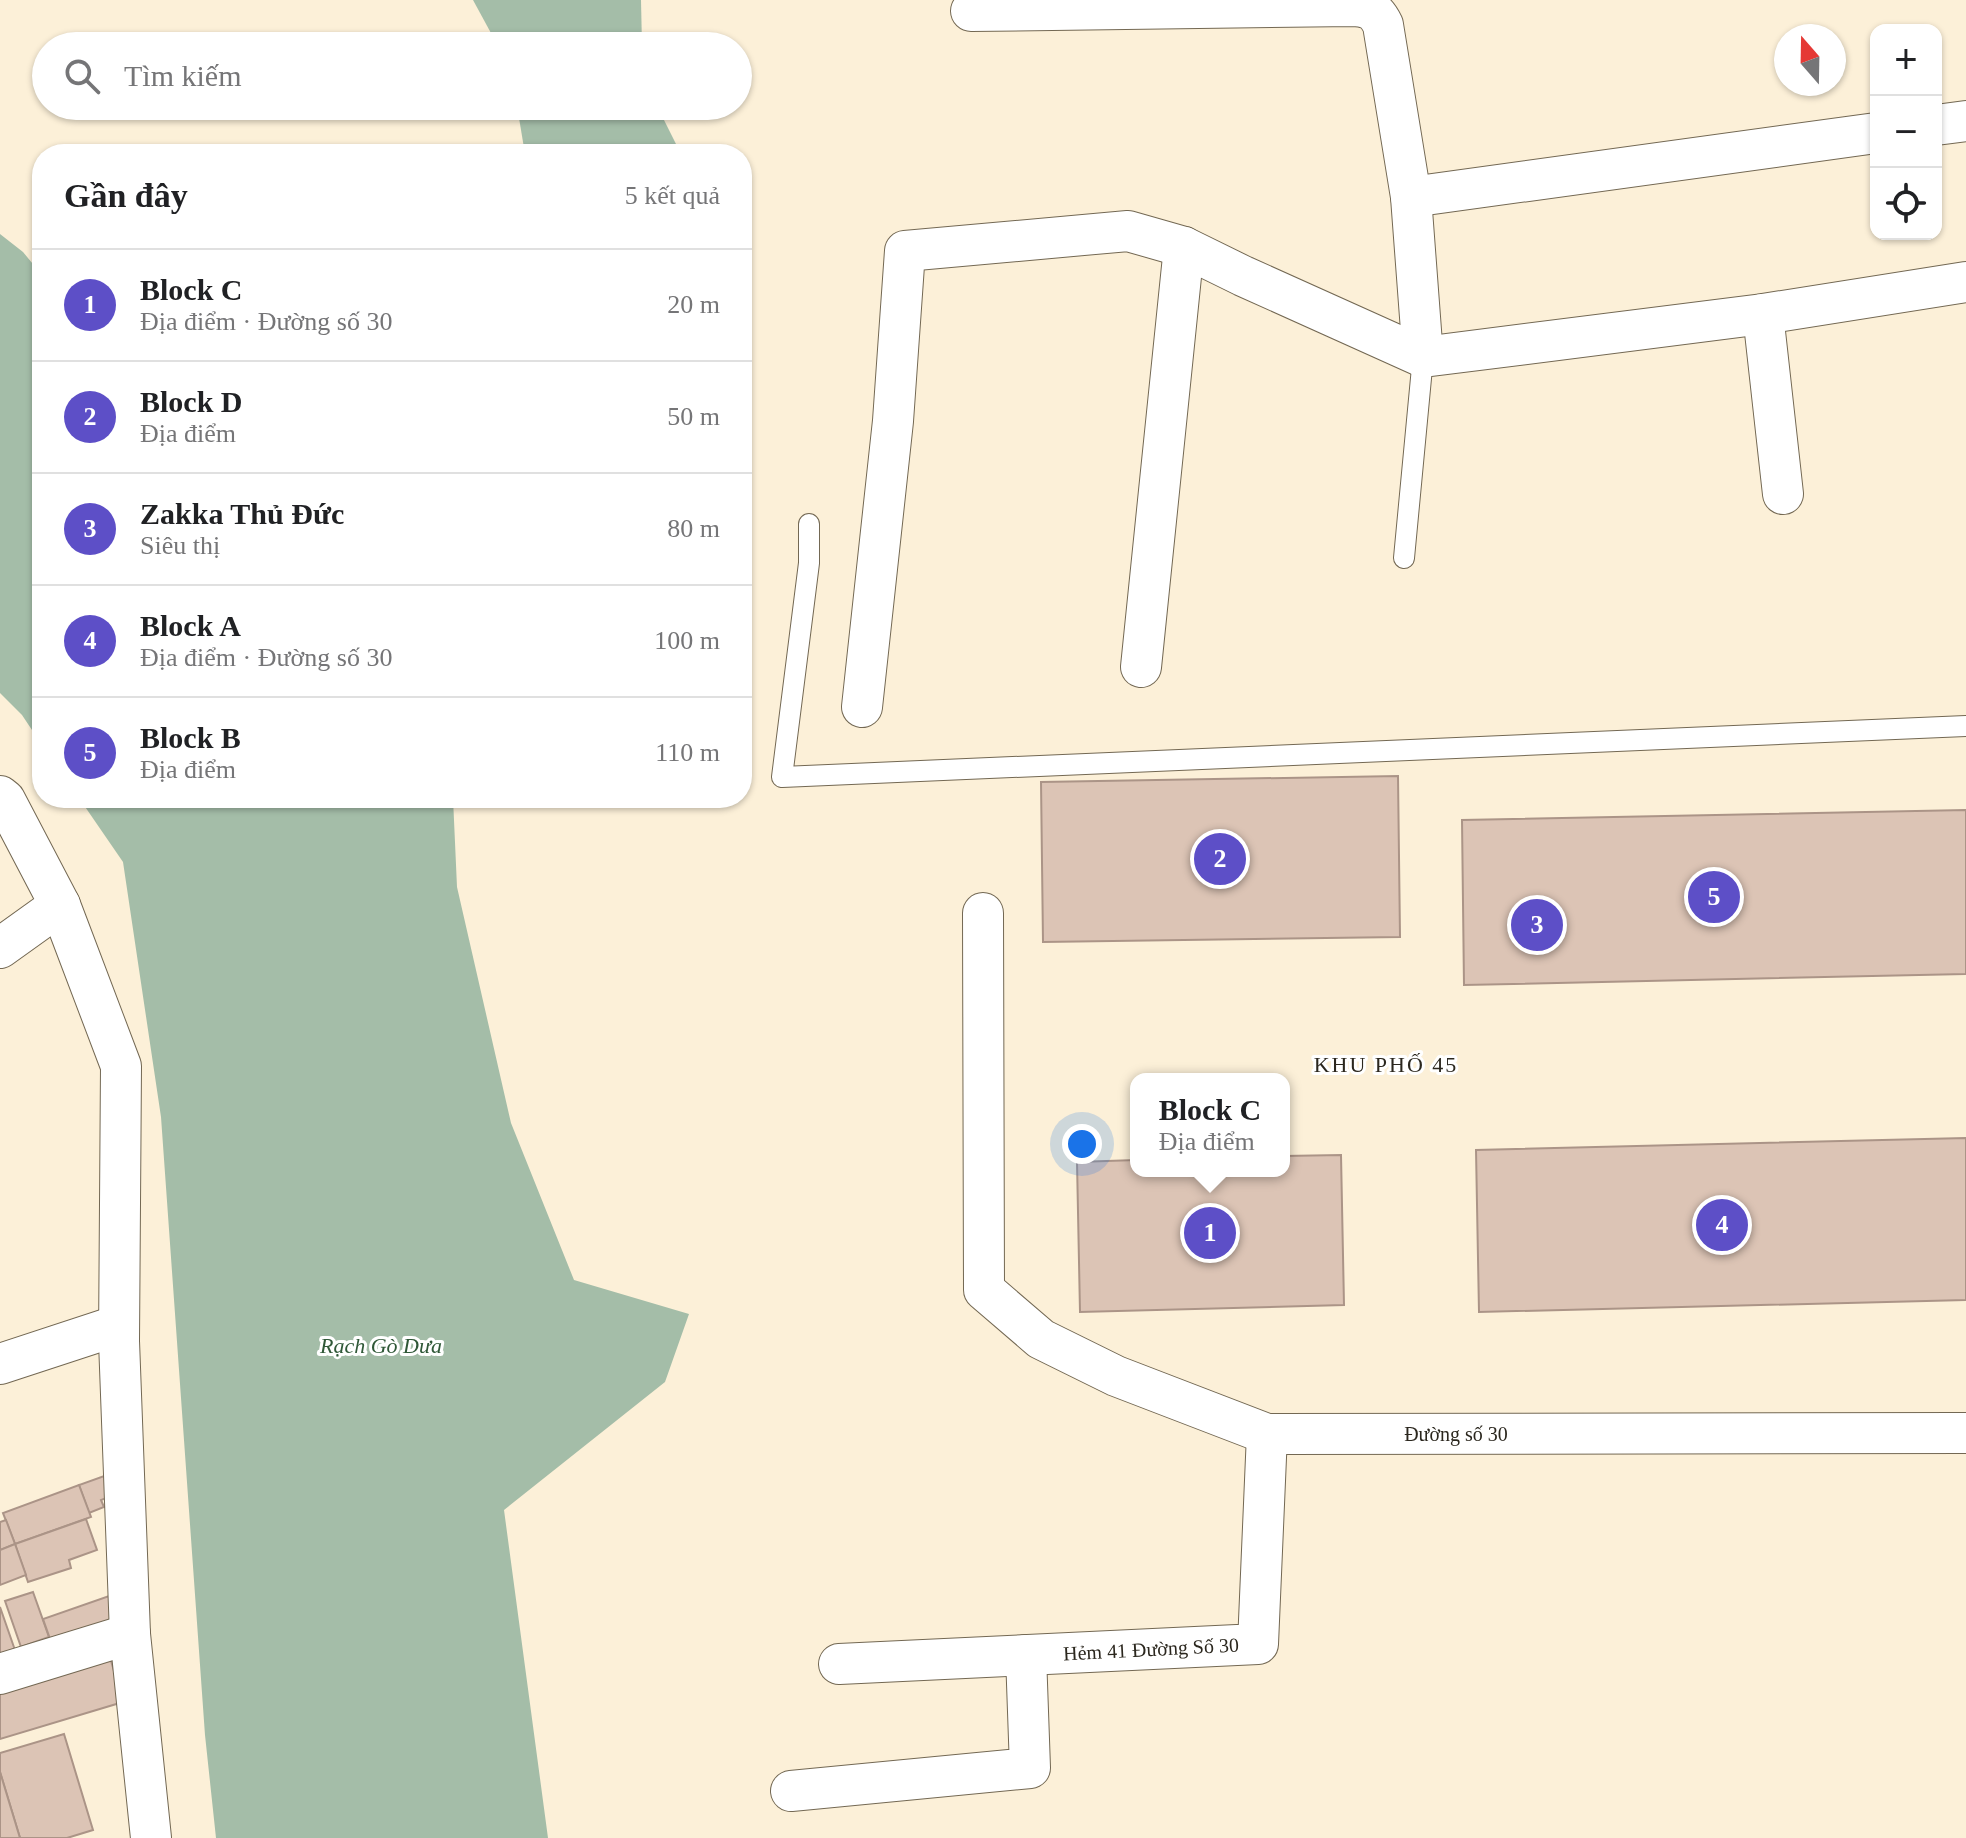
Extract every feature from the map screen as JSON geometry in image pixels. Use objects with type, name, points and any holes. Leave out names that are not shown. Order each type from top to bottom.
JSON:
[{"type":"street","points":[[971,11],[1353,6],[1370,9],[1377,14],[1383,25],[1411,197],[1423,357]]},
{"type":"street","points":[[1942,124],[1966,121]]},
{"type":"street","points":[[1411,197],[1870,134]]},
{"type":"street","points":[[862,707],[893,421],[905,251],[1128,231],[1184,247],[1423,357],[1763,314],[1966,282]]},
{"type":"street","points":[[1141,667],[1184,247]]},
{"type":"street","points":[[1763,314],[1783,494]]},
{"type":"street","points":[[0,796],[5,800],[60,905],[121,1066],[119,1325],[130,1634],[151,1838]]},
{"type":"street","points":[[0,948],[60,905]]},
{"type":"street","name":"Đường số 30","points":[[983,913],[984,1290],[1041,1339],[1116,1376],[1267,1434],[1966,1433]]},
{"type":"street","points":[[0,1364],[119,1325]]},
{"type":"street","name":"Hẻm 41 Đường Số 30","points":[[839,1664],[1258,1644],[1267,1434]]},
{"type":"street","points":[[0,1674],[130,1634]]},
{"type":"street","points":[[791,1791],[1030,1768],[1026,1655]]},
{"type":"lane","points":[[1404,558],[1423,357]]},
{"type":"lane","points":[[809,524],[809,563],[782,777],[1966,726]]},
{"type":"water","points":[[473,0],[641,0],[642,32],[490,32]]},
{"type":"water","points":[[519,120],[664,120],[676,144],[523,144]]},
{"type":"water","points":[[0,234],[32,263],[32,730],[0,693]]},
{"type":"water","name":"Rạch Gò Dưa","points":[[86,808],[453,808],[457,887],[511,1123],[574,1280],[689,1314],[665,1382],[504,1510],[548,1838],[216,1838],[205,1735],[161,1117],[123,862]]},
{"type":"building","points":[[1398,776],[1400,937],[1043,942],[1041,782]]},
{"type":"building","points":[[1966,810],[1966,974],[1464,985],[1462,820]]},
{"type":"building","points":[[1966,1138],[1966,1300],[1479,1312],[1476,1150]]},
{"type":"building","points":[[1341,1155],[1344,1305],[1080,1312],[1077,1162],[1130,1160],[1130,1177],[1290,1177],[1290,1156]]},
{"type":"building","points":[[107,1475],[114,1495],[101,1500],[104,1507],[89,1513],[79,1485]]},
{"type":"building","points":[[79,1485],[91,1517],[15,1544],[3,1513]]},
{"type":"building","points":[[86,1519],[97,1550],[69,1560],[71,1568],[28,1582],[15,1544]]},
{"type":"building","points":[[6,1520],[15,1544],[0,1550],[0,1522]]},
{"type":"building","points":[[15,1544],[26,1575],[0,1585],[0,1550]]},
{"type":"building","points":[[33,1592],[49,1637],[21,1647],[5,1601]]},
{"type":"building","points":[[112,1595],[124,1629],[55,1653],[43,1619]]},
{"type":"building","points":[[0,1607],[16,1653],[0,1658]]},
{"type":"building","points":[[107,1647],[123,1702],[0,1739],[0,1679]]},
{"type":"building","points":[[64,1734],[93,1830],[67,1838],[20,1838],[0,1772],[0,1753]]},
{"type":"building","points":[[0,1772],[20,1838],[0,1838]]},
{"type":"place","name":"Block D","points":[[1220,859]]},
{"type":"place","name":"Block B","points":[[1714,897]]},
{"type":"place","name":"Zakka Thủ Đức","points":[[1537,925]]},
{"type":"place","name":"Block A","points":[[1722,1225]]},
{"type":"place","name":"Block C","points":[[1210,1233]]},
{"type":"district","name":"KHU PHỐ 45","points":[[1386,1064]]}]
